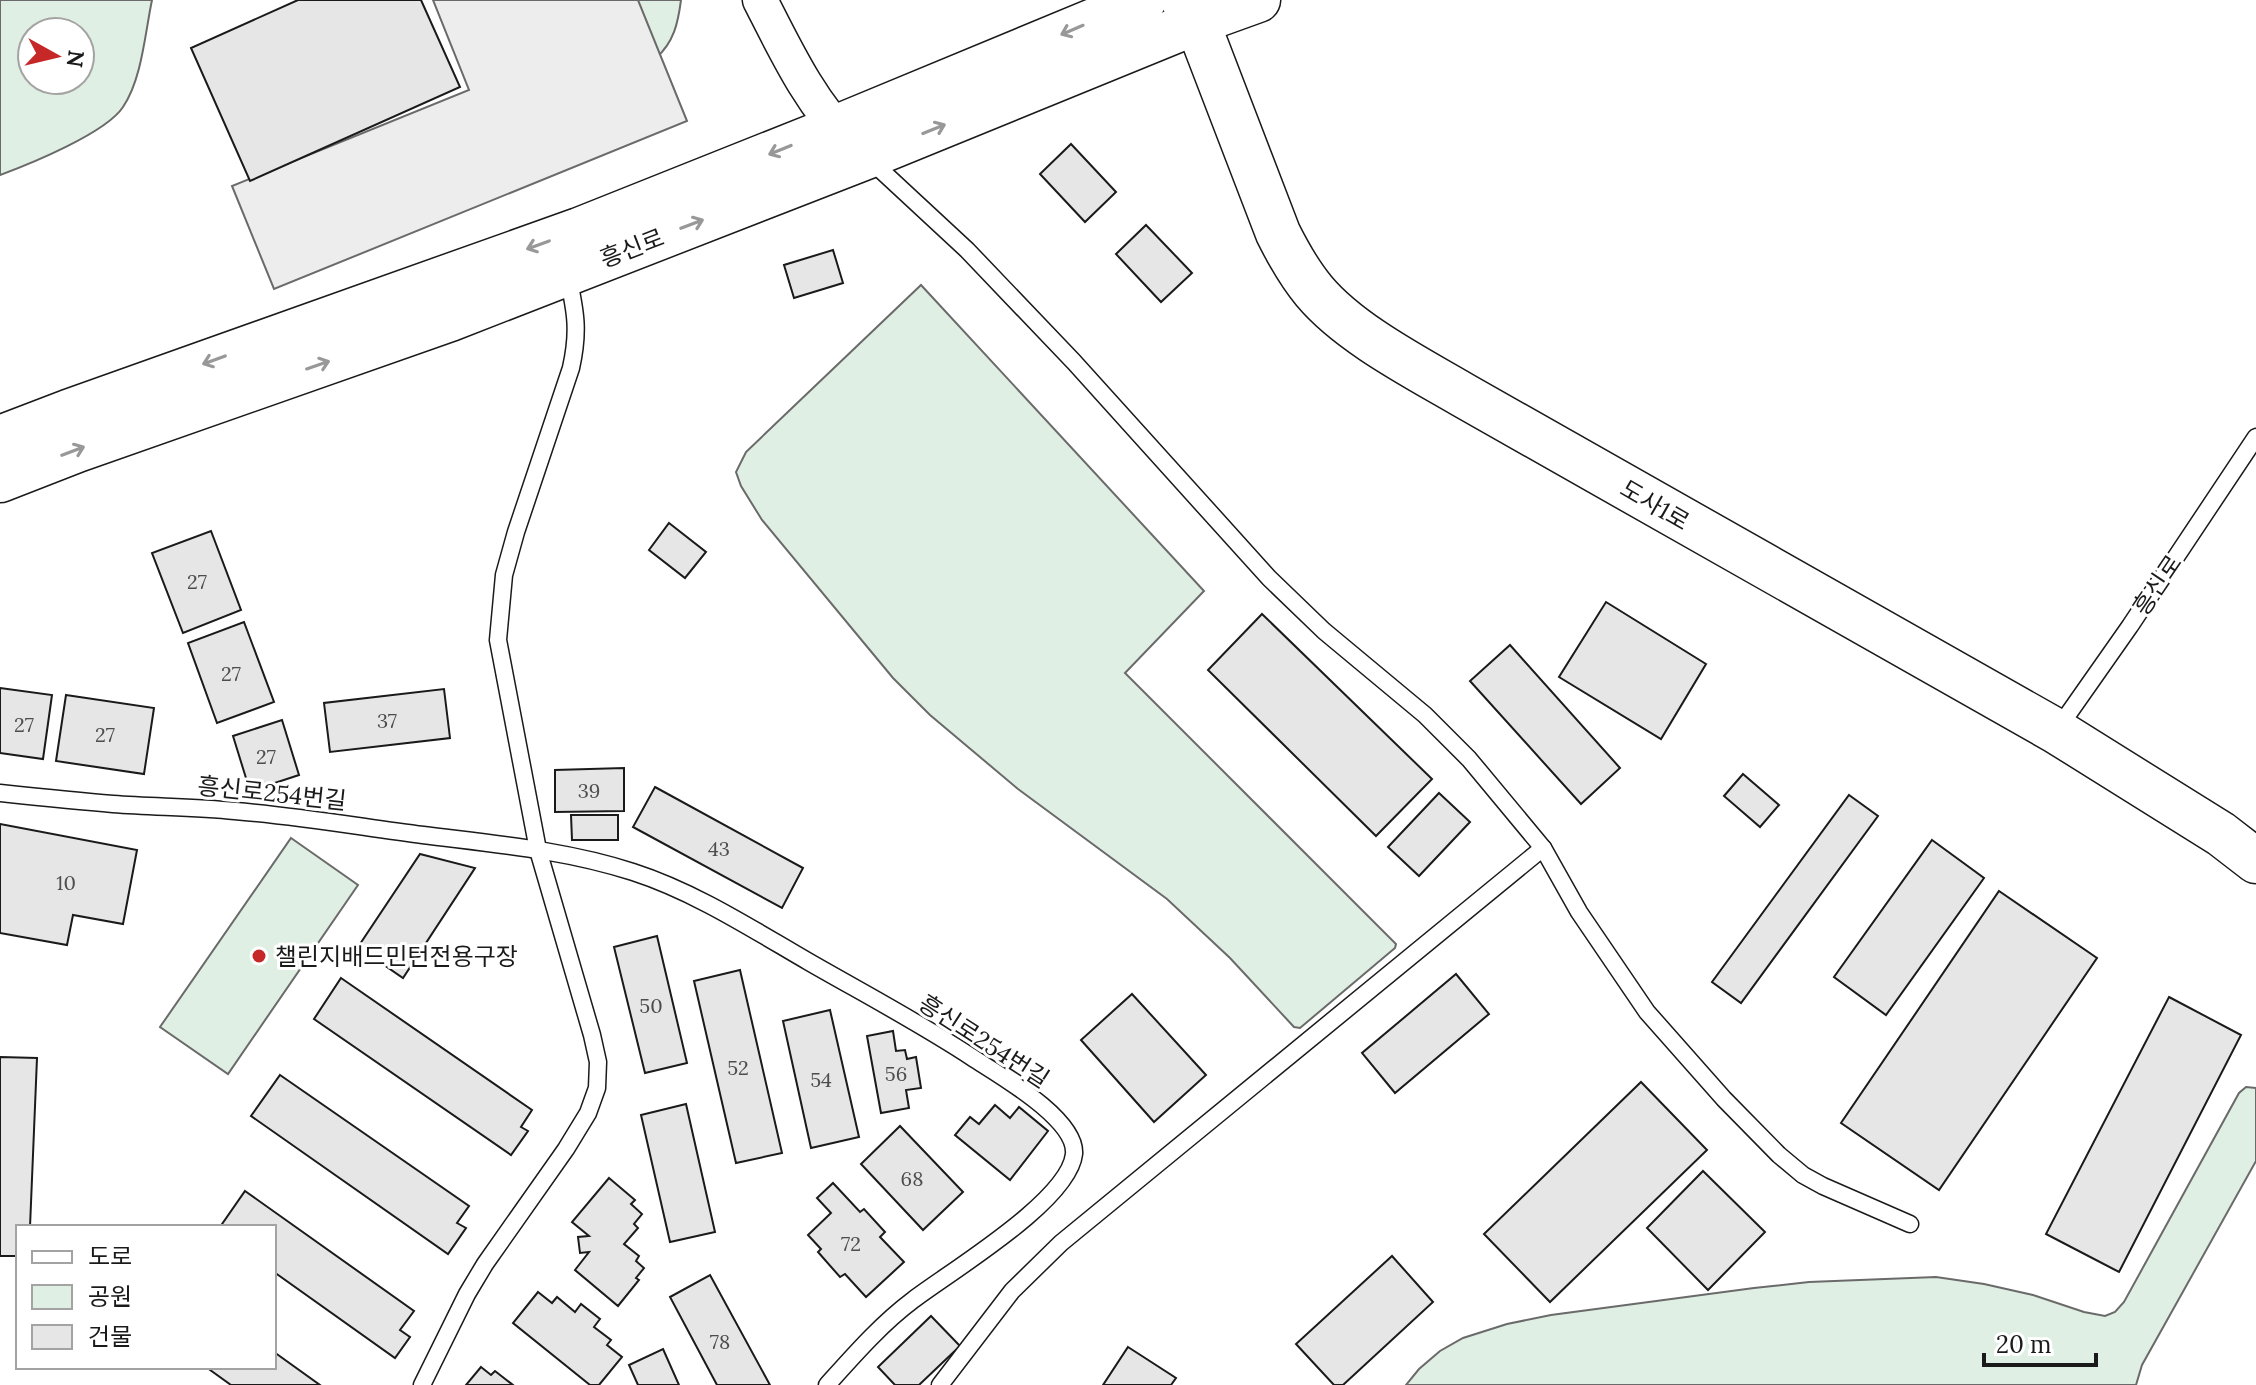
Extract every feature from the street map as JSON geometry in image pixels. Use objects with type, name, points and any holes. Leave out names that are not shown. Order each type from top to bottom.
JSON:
[{"type":"main road","name":"흥신로","points":[[0,480],[568,273],[851,142],[1144,0]]},
{"type":"main road","name":"흥신로","points":[[0,438],[579,230],[851,142],[1195,7],[1258,0]]},
{"type":"main road","name":"도사1로","points":[[1195,7],[1278,233],[1294,264],[1335,313],[1369,338],[1463,395],[2056,731],[2221,834],[2256,861]]},
{"type":"street","points":[[760,0],[793,64],[851,142]]},
{"type":"lane","points":[[851,142],[967,250],[1074,362],[1269,578],[1324,631],[1449,737],[1543,848],[1579,912],[1647,1012],[1724,1099],[1803,1175],[1910,1224]]},
{"type":"lane","points":[[422,1385],[467,1294],[566,1149],[588,1113],[597,1088],[598,1062],[538,850],[498,640],[504,575],[577,342],[577,318],[568,273]]},
{"type":"lane","name":"흥신로","points":[[2056,731],[2256,437]]},
{"type":"lane","name":"흥신로254번길","points":[[0,793],[235,811],[538,850],[610,866],[673,887],[786,949],[956,1047],[1035,1100],[1066,1129],[1073,1143],[1074,1157],[1052,1192],[992,1245],[888,1321],[827,1385]]},
{"type":"lane","points":[[940,1385],[1012,1291],[1061,1243],[1543,848]]},
{"type":"green space","points":[[0,0],[152,0],[139,70],[123,107],[101,127],[48,156],[0,175]]},
{"type":"green space","points":[[608,0],[681,0],[674,32],[656,58]]},
{"type":"green space","points":[[921,285],[1204,591],[1125,673],[1396,944],[1300,1028],[1294,1027],[1230,958],[1167,899],[1018,789],[930,715],[893,678],[762,520],[741,486],[736,472],[746,452]]},
{"type":"green space","name":"챌린지배드민턴전용구장","points":[[291,838],[358,885],[228,1074],[160,1027]]},
{"type":"green space","points":[[2246,1087],[2256,1088],[2256,1161],[2142,1365],[2136,1385],[1406,1385],[1440,1351],[1463,1338],[1507,1324],[1551,1315],[1809,1282],[1936,1277],[2033,1295],[2105,1316],[2115,1312],[2124,1302],[2239,1093]]},
{"type":"shaded area","points":[[433,0],[638,0],[687,121],[274,289],[232,186],[469,90]]},
{"type":"building","points":[[298,0],[421,0],[460,87],[250,181],[191,48]]},
{"type":"building","points":[[1071,144],[1116,192],[1085,222],[1040,174]]},
{"type":"building","points":[[1146,225],[1192,273],[1161,302],[1116,254]]},
{"type":"building","points":[[833,250],[843,283],[794,298],[784,265]]},
{"type":"building","points":[[669,523],[706,552],[685,578],[649,550]]},
{"type":"building","points":[[211,531],[241,610],[183,633],[152,553]]},
{"type":"building","points":[[1606,602],[1706,664],[1661,739],[1559,677]]},
{"type":"building","points":[[1262,614],[1432,779],[1376,836],[1208,670]]},
{"type":"building","points":[[244,622],[274,702],[217,723],[188,643]]},
{"type":"building","points":[[1510,645],[1620,768],[1581,804],[1470,681]]},
{"type":"building","points":[[0,688],[52,695],[43,759],[0,753]]},
{"type":"building","points":[[444,689],[450,738],[330,752],[324,703]]},
{"type":"building","points":[[66,695],[154,708],[144,774],[56,761]]},
{"type":"building","points":[[282,720],[299,775],[250,791],[233,736]]},
{"type":"building","points":[[624,768],[624,811],[555,812],[555,770]]},
{"type":"building","points":[[1743,774],[1779,805],[1760,827],[1724,796]]},
{"type":"building","points":[[655,787],[803,868],[782,908],[633,827]]},
{"type":"building","points":[[1439,793],[1470,822],[1419,876],[1388,847]]},
{"type":"building","points":[[1849,795],[1878,816],[1741,1003],[1712,982]]},
{"type":"building","points":[[571,815],[618,815],[618,840],[572,840]]},
{"type":"building","points":[[0,824],[137,850],[123,924],[73,915],[67,945],[0,933]]},
{"type":"building","points":[[1932,840],[1984,878],[1886,1015],[1834,977]]},
{"type":"building","points":[[420,854],[475,868],[403,978],[358,947]]},
{"type":"building","points":[[1999,891],[2097,958],[1939,1190],[1841,1123]]},
{"type":"building","points":[[657,936],[687,1063],[645,1073],[614,947]]},
{"type":"building","points":[[740,970],[782,1153],[736,1163],[694,981]]},
{"type":"building","points":[[1456,974],[1489,1014],[1395,1093],[1362,1053]]},
{"type":"building","points":[[341,978],[532,1110],[521,1127],[528,1131],[511,1155],[314,1019]]},
{"type":"building","points":[[1132,994],[1206,1075],[1154,1122],[1081,1040]]},
{"type":"building","points":[[2169,997],[2241,1035],[2119,1272],[2046,1234]]},
{"type":"building","points":[[830,1010],[859,1137],[811,1148],[783,1021]]},
{"type":"building","points":[[893,1031],[896,1051],[905,1050],[907,1059],[916,1057],[921,1088],[906,1090],[909,1108],[881,1113],[867,1036]]},
{"type":"building","points":[[0,1057],[37,1058],[30,1225],[16,1225],[16,1256],[0,1256]]},
{"type":"building","points":[[280,1075],[469,1206],[457,1223],[466,1228],[448,1254],[251,1116]]},
{"type":"building","points":[[1641,1082],[1707,1150],[1550,1302],[1484,1234]]},
{"type":"building","points":[[686,1104],[715,1232],[670,1242],[641,1115]]},
{"type":"building","points":[[995,1105],[1010,1118],[1019,1107],[1048,1131],[1010,1180],[955,1135],[970,1117],[979,1124]]},
{"type":"building","points":[[900,1126],[963,1192],[923,1230],[861,1164]]},
{"type":"building","points":[[1703,1171],[1765,1232],[1708,1290],[1647,1228]]},
{"type":"building","points":[[609,1178],[635,1200],[631,1204],[642,1214],[634,1224],[638,1228],[624,1244],[639,1256],[636,1261],[644,1268],[636,1278],[639,1280],[618,1306],[575,1270],[589,1252],[580,1253],[578,1237],[589,1236],[572,1222]]},
{"type":"building","points":[[833,1183],[860,1212],[864,1209],[885,1232],[880,1237],[904,1262],[866,1297],[845,1274],[840,1277],[808,1235],[831,1213],[817,1198]]},
{"type":"building","points":[[245,1191],[414,1311],[400,1330],[410,1337],[395,1358],[276,1273],[276,1225],[221,1225]]},
{"type":"building","points":[[1392,1256],[1433,1302],[1343,1385],[1334,1385],[1296,1344]]},
{"type":"building","points":[[710,1275],[770,1385],[717,1385],[670,1297]]},
{"type":"building","points":[[538,1292],[552,1303],[557,1297],[575,1312],[581,1304],[600,1319],[594,1327],[611,1340],[607,1345],[622,1357],[599,1385],[590,1385],[513,1323]]},
{"type":"building","points":[[931,1316],[960,1346],[919,1385],[895,1385],[878,1367]]},
{"type":"building","points":[[1128,1347],[1176,1378],[1171,1385],[1103,1385]]},
{"type":"building","points":[[663,1349],[679,1385],[638,1385],[629,1365]]},
{"type":"building","points":[[276,1353],[320,1385],[231,1385],[209,1369],[276,1369]]},
{"type":"building","points":[[481,1367],[491,1375],[495,1371],[513,1385],[466,1385]]},
{"type":"place","name":"챌린지배드민턴전용구장","points":[[259,956]]}]
